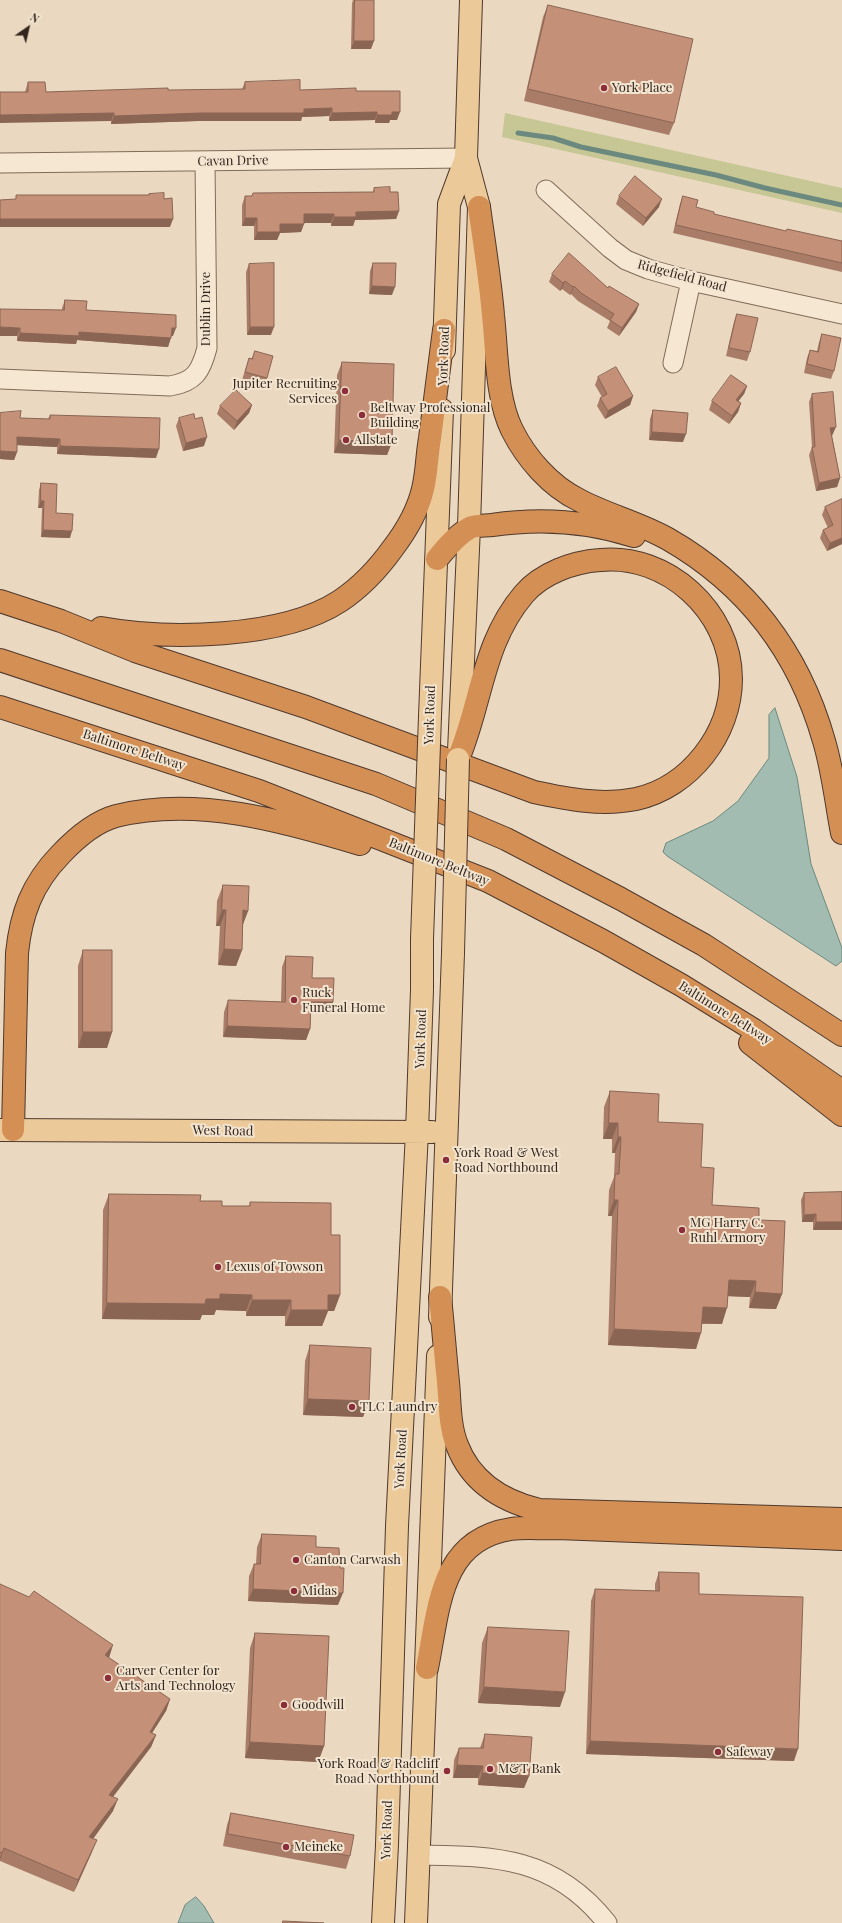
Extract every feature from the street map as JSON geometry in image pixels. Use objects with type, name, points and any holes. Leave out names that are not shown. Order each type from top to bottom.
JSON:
[{"type":"highway","points":[[479,207],[493,314],[499,380],[504,407],[511,429],[524,450],[559,488],[578,500],[668,539],[714,571],[753,607],[770,627],[792,661],[809,698],[824,740],[834,782],[842,833]]},
{"type":"highway","points":[[61,621],[124,632],[164,636],[205,635],[239,631],[281,624],[313,614],[339,602],[363,584],[384,561],[399,540],[411,520],[423,489],[444,330]]},
{"type":"highway","points":[[437,559],[454,540],[469,528],[518,521],[551,521],[586,524],[624,533],[665,546],[714,571]]},
{"type":"highway","points":[[0,601],[61,621],[135,651],[306,707],[534,792],[567,799],[602,802],[636,799],[661,790],[683,776],[700,760],[712,744],[722,724],[731,678],[728,654],[718,628],[708,610],[695,595],[678,580],[653,567],[634,561],[609,559],[588,561],[567,566],[544,578],[526,592],[510,612],[495,639],[464,732],[458,759]]},
{"type":"highway","points":[[0,660],[376,784],[506,839],[704,945],[842,1035]]},
{"type":"highway","name":"Baltimore Beltway","points":[[0,707],[259,791],[488,881],[603,941],[681,985],[754,1030],[842,1091]]},
{"type":"highway","points":[[7,1130],[16,953],[19,928],[26,905],[38,882],[70,844],[88,829],[115,817],[144,812],[183,809],[223,811],[314,830],[488,881]]},
{"type":"highway","points":[[603,941],[747,1041],[842,1115]]},
{"type":"highway","points":[[440,1297],[451,1422],[457,1444],[465,1460],[476,1475],[488,1487],[502,1497],[519,1505],[539,1510],[842,1519]]},
{"type":"highway","points":[[427,1668],[444,1585],[453,1564],[465,1550],[477,1540],[491,1535],[511,1529],[557,1528],[842,1539]]},
{"type":"main road","name":"York Road","points":[[464,732],[479,207],[466,158],[471,0]]},
{"type":"main road","name":"York Road","points":[[383,1923],[397,1526],[417,1132],[422,990],[422,939],[449,204],[466,158]]},
{"type":"main road","points":[[416,1923],[420,1855],[447,1133],[458,759]]},
{"type":"main road","name":"West Road","points":[[7,1130],[447,1133]]},
{"type":"main road","points":[[406,1344],[419,1352],[426,1367],[424,1447],[434,1485]]},
{"type":"street","name":"Cavan Drive","points":[[0,163],[466,158]]},
{"type":"street","name":"Dublin Drive","points":[[0,379],[170,386],[184,384],[192,378],[199,370],[207,348],[205,161]]},
{"type":"street","name":"Ridgefield Road","points":[[546,190],[610,248],[626,260],[648,269],[691,281],[842,314]]},
{"type":"street","points":[[673,363],[691,281]]},
{"type":"street","points":[[420,1855],[494,1858],[528,1865],[569,1888],[589,1903],[607,1923]]},
{"type":"green space","points":[[505,113],[842,188],[842,213],[502,137]]},
{"type":"shaded area","points":[[775,708],[797,777],[811,864],[842,948],[842,961],[836,966],[663,852],[666,843],[713,821],[738,801],[769,758],[769,715]]},
{"type":"shaded area","points":[[196,1897],[204,1906],[214,1923],[178,1923],[185,1905]]},
{"type":"building","points":[[355,0],[374,0],[374,41],[354,41]]},
{"type":"building","name":"York Place","points":[[548,5],[693,39],[674,123],[528,89]]},
{"type":"building","points":[[300,80],[300,90],[356,88],[356,91],[400,91],[400,112],[392,112],[392,115],[377,115],[377,112],[332,113],[332,108],[304,109],[304,113],[201,113],[114,116],[114,113],[0,115],[0,92],[28,92],[28,82],[45,82],[46,92],[168,88],[168,90],[245,89],[245,82]]},
{"type":"building","points":[[635,176],[662,199],[646,218],[619,196]]},
{"type":"building","points":[[390,187],[390,192],[398,192],[399,211],[356,212],[356,217],[334,217],[334,214],[304,214],[304,224],[280,224],[280,232],[257,232],[257,218],[245,218],[245,196],[252,196],[253,193],[374,192],[374,188]]},
{"type":"building","points":[[164,193],[164,199],[172,198],[173,219],[0,219],[0,200],[16,199],[16,195],[149,195]]},
{"type":"building","points":[[683,196],[698,200],[696,207],[714,212],[714,214],[786,231],[787,229],[842,241],[842,263],[676,225]]},
{"type":"building","points":[[569,253],[608,288],[609,286],[639,304],[622,328],[610,320],[614,314],[581,293],[574,286],[573,287],[565,281],[563,283],[552,274]]},
{"type":"building","points":[[274,263],[274,327],[250,327],[249,264]]},
{"type":"building","points":[[373,263],[396,263],[395,287],[372,286]]},
{"type":"building","points":[[65,300],[87,301],[86,310],[176,315],[176,328],[172,328],[171,338],[79,332],[79,336],[20,333],[20,328],[0,327],[0,309],[64,310]]},
{"type":"building","points":[[737,314],[758,318],[750,352],[729,348]]},
{"type":"building","points":[[822,334],[841,338],[834,371],[807,364],[810,350],[818,352]]},
{"type":"building","points":[[255,351],[273,356],[267,378],[245,372],[249,358],[252,359]]},
{"type":"building","name":"Beltway Professional Building","points":[[342,362],[394,364],[392,442],[339,440]]},
{"type":"building","points":[[616,367],[633,396],[608,411],[600,398],[607,394],[598,377]]},
{"type":"building","points":[[731,375],[747,386],[736,400],[741,403],[732,416],[712,401]]},
{"type":"building","points":[[236,390],[252,405],[237,421],[220,406]]},
{"type":"building","points":[[833,392],[836,427],[830,428],[840,478],[819,483],[812,447],[815,447],[812,394]]},
{"type":"building","points":[[653,410],[688,413],[686,434],[652,432]]},
{"type":"building","points":[[21,411],[20,418],[50,419],[50,415],[160,418],[159,449],[60,446],[60,439],[17,437],[17,452],[0,451],[0,413]]},
{"type":"building","points":[[194,414],[195,419],[202,417],[207,437],[186,443],[179,418]]},
{"type":"building","points":[[41,483],[57,484],[56,513],[73,514],[72,531],[43,530],[44,501],[41,501]]},
{"type":"building","points":[[842,499],[842,538],[830,543],[823,530],[833,525],[825,507]]},
{"type":"building","points":[[223,885],[249,886],[248,911],[243,910],[242,950],[224,949],[226,910],[222,910]]},
{"type":"building","points":[[83,950],[112,950],[112,1032],[83,1032]]},
{"type":"building","points":[[286,956],[313,957],[312,978],[334,978],[333,1002],[311,1002],[310,1029],[227,1026],[228,1000],[285,1002]]},
{"type":"building","name":"MG Harry C. Ruhl Armory","points":[[610,1091],[659,1094],[658,1122],[703,1124],[701,1167],[714,1168],[712,1205],[759,1208],[759,1220],[785,1221],[782,1294],[755,1292],[756,1281],[729,1280],[727,1308],[703,1307],[701,1333],[614,1329],[618,1200],[614,1200],[615,1174],[619,1174],[621,1137],[618,1137],[618,1123],[609,1123]]},
{"type":"building","points":[[842,1192],[842,1222],[816,1222],[816,1214],[804,1215],[804,1193]]},
{"type":"building","name":"Lexus of Towson","points":[[109,1194],[201,1195],[200,1201],[222,1201],[222,1206],[250,1206],[250,1202],[331,1203],[331,1235],[340,1235],[340,1295],[328,1295],[328,1310],[291,1310],[291,1300],[252,1300],[252,1295],[220,1294],[220,1299],[206,1299],[205,1304],[107,1303]]},
{"type":"building","points":[[310,1345],[371,1348],[369,1401],[308,1399]]},
{"type":"building","points":[[262,1534],[316,1536],[316,1547],[339,1548],[340,1568],[344,1568],[343,1593],[253,1589],[254,1564],[260,1564]]},
{"type":"building","points":[[659,1572],[699,1573],[699,1594],[803,1597],[798,1749],[590,1741],[595,1589],[659,1591]]},
{"type":"building","points":[[0,1584],[29,1597],[34,1591],[113,1645],[105,1655],[170,1699],[150,1732],[156,1735],[109,1795],[118,1799],[89,1837],[97,1840],[78,1880],[4,1848],[2,1853],[0,1852]]},
{"type":"building","points":[[488,1627],[569,1631],[565,1692],[484,1687]]},
{"type":"building","name":"Goodwill","points":[[255,1633],[329,1636],[324,1746],[250,1742]]},
{"type":"building","points":[[485,1734],[532,1737],[529,1776],[482,1773],[483,1766],[457,1765],[459,1748],[483,1748]]},
{"type":"building","points":[[231,1813],[354,1835],[350,1856],[228,1834]]},
{"type":"building","points":[[283,1921],[324,1923],[283,1923]]},
{"type":"waterway","points":[[518,133],[553,138],[581,147],[716,175],[765,188],[842,205]]},
{"type":"place","name":"York Place","points":[[604,88]]},
{"type":"place","name":"Jupiter Recruiting Services","points":[[345,391]]},
{"type":"place","name":"Beltway Professional Building","points":[[362,415]]},
{"type":"place","name":"Allstate","points":[[346,440]]},
{"type":"place","name":"Ruck Funeral Home","points":[[294,1000]]},
{"type":"place","name":"York Road & West Road Northbound","points":[[446,1160]]},
{"type":"place","name":"MG Harry C. Ruhl Armory","points":[[682,1230]]},
{"type":"place","name":"Lexus of Towson","points":[[218,1267]]},
{"type":"place","name":"TLC Laundry","points":[[352,1407]]},
{"type":"place","name":"Canton Carwash","points":[[296,1560]]},
{"type":"place","name":"Midas","points":[[294,1591]]},
{"type":"place","name":"Carver Center for Arts and Technology","points":[[108,1678]]},
{"type":"place","name":"Goodwill","points":[[284,1705]]},
{"type":"place","name":"Safeway","points":[[718,1752]]},
{"type":"place","name":"M&T Bank","points":[[490,1769]]},
{"type":"place","name":"York Road & Radcliff Road Northbound","points":[[447,1771]]},
{"type":"place","name":"Meineke","points":[[286,1847]]}]
